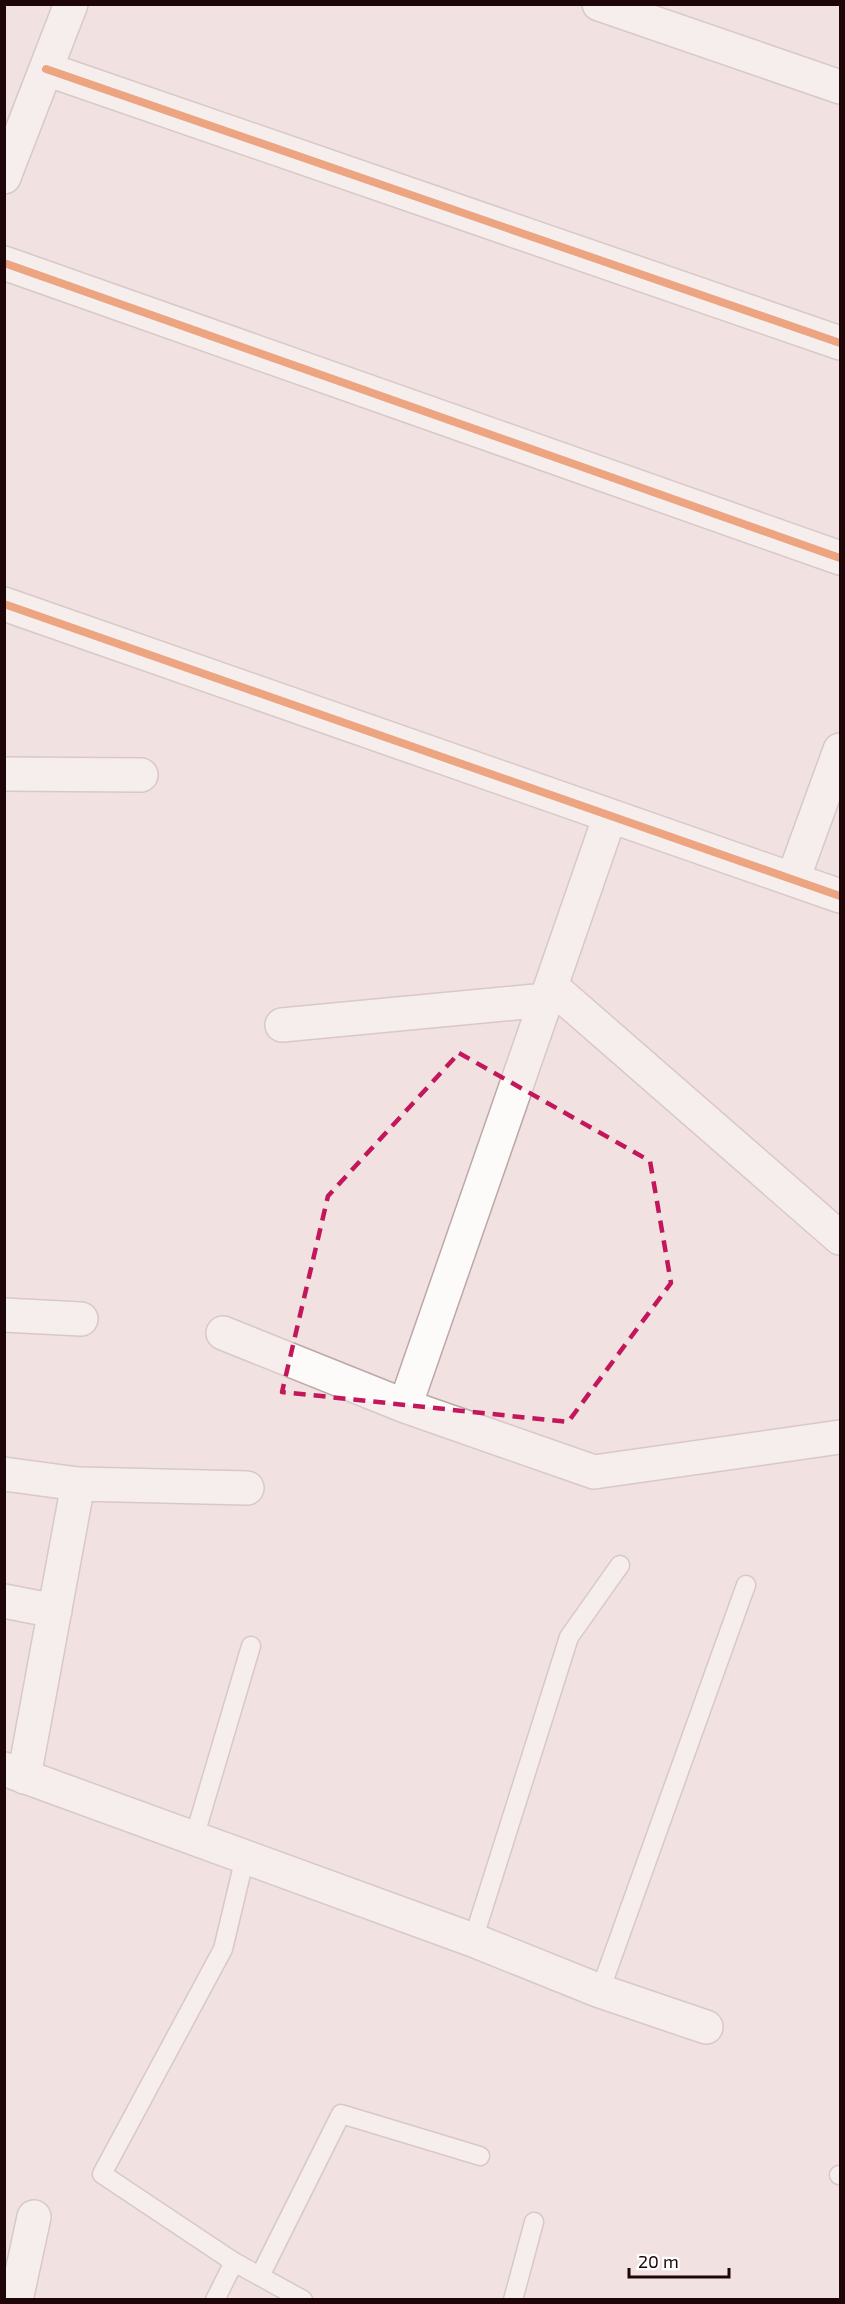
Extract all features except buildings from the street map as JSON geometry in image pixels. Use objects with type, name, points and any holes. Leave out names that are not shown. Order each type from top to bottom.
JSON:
[{"type":"street","points":[[4,177],[71,4]]},
{"type":"street","points":[[599,4],[840,87]]},
{"type":"street","points":[[46,69],[840,344]]},
{"type":"street","points":[[4,263],[840,558]]},
{"type":"street","points":[[4,604],[840,896]]},
{"type":"street","points":[[793,879],[840,750]]},
{"type":"street","points":[[4,774],[141,775]]},
{"type":"street","points":[[405,1406],[610,816]]},
{"type":"street","points":[[282,1025],[549,993],[840,1238]]},
{"type":"street","points":[[4,1315],[81,1319]]},
{"type":"street","points":[[223,1334],[405,1406],[594,1472],[840,1437]]},
{"type":"street","points":[[4,1474],[78,1485],[247,1488]]},
{"type":"street","points":[[78,1485],[55,1611],[14,1773],[472,1940],[600,1991],[706,2027]]},
{"type":"street","points":[[4,1601],[55,1611]]},
{"type":"street","points":[[16,2300],[34,2217]]},
{"type":"lane","points":[[472,1940],[569,1637],[620,1565]]},
{"type":"lane","points":[[600,1991],[746,1585]]},
{"type":"lane","points":[[194,1838],[251,1646]]},
{"type":"lane","points":[[245,1857],[222,1949],[102,2174],[234,2262],[303,2300]]},
{"type":"lane","points":[[260,2276],[341,2114],[480,2156]]},
{"type":"lane","points":[[513,2300],[534,2222]]},
{"type":"lane","points":[[215,2300],[234,2262]]},
{"type":"highlighted area","points":[[459,1053],[650,1161],[671,1283],[568,1422],[282,1392],[328,1196]]},
{"type":"cycle path","points":[[46,69],[840,343]]},
{"type":"cycle path","points":[[4,263],[840,558]]},
{"type":"cycle path","points":[[4,604],[840,896]]}]
